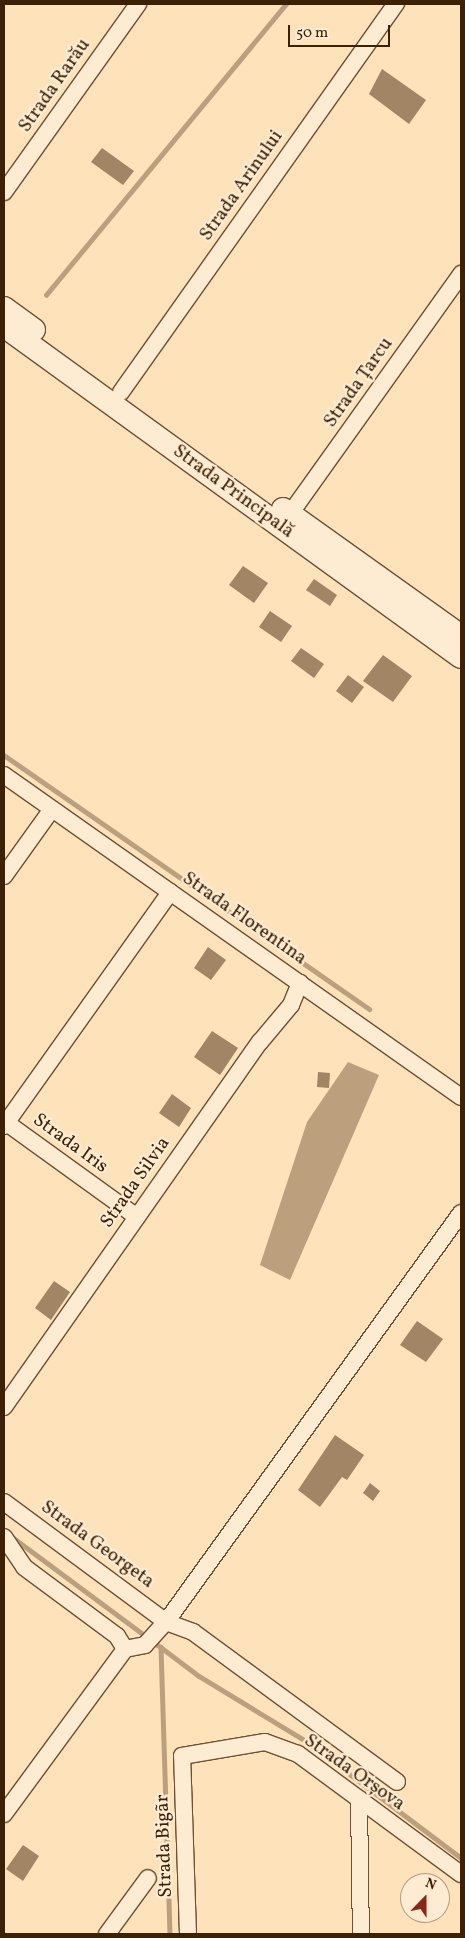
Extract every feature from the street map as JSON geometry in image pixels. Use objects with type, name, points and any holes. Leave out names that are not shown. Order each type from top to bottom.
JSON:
[{"type":"main road","name":"Strada Principală","points":[[4,308],[461,636]]},
{"type":"main road","name":"Strada Principală","points":[[4,326],[461,657]]},
{"type":"street","name":"Strada Rarău","points":[[4,192],[138,4]]},
{"type":"street","name":"Strada Arinului","points":[[121,392],[396,4]]},
{"type":"street","name":"Strada Țarcu","points":[[290,514],[461,274]]},
{"type":"street","name":"Strada Florentina","points":[[4,775],[461,1098]]},
{"type":"street","points":[[4,876],[52,809]]},
{"type":"street","points":[[5,1123],[170,892]]},
{"type":"street","name":"Strada Silvia","points":[[4,1407],[260,1042],[291,1005],[300,983]]},
{"type":"street","name":"Strada Iris","points":[[5,1123],[137,1217]]},
{"type":"street","points":[[4,1814],[125,1649],[145,1645],[166,1622],[461,1213]]},
{"type":"street","name":"Strada Georgeta","points":[[4,1502],[166,1622],[193,1632],[397,1782]]},
{"type":"street","points":[[4,1537],[24,1567],[117,1636],[125,1649]]},
{"type":"street","name":"Strada Orșova","points":[[182,1756],[265,1742],[298,1754],[461,1874]]},
{"type":"street","name":"Strada Bigãr","points":[[182,1756],[188,1934]]},
{"type":"street","points":[[359,1799],[361,1934]]},
{"type":"street","points":[[107,1934],[148,1878]]},
{"type":"shaded area","points":[[348,1062],[379,1075],[290,1280],[260,1265],[307,1122]]},
{"type":"building","points":[[382,69],[426,100],[409,124],[369,94]]},
{"type":"building","points":[[102,148],[134,171],[123,185],[91,162]]},
{"type":"building","points":[[243,566],[268,583],[254,603],[229,585]]},
{"type":"building","points":[[314,579],[337,595],[330,606],[306,590]]},
{"type":"building","points":[[270,611],[292,626],[281,642],[259,627]]},
{"type":"building","points":[[301,648],[324,664],[314,678],[291,661]]},
{"type":"building","points":[[383,655],[412,676],[393,702],[363,681]]},
{"type":"building","points":[[348,675],[364,687],[352,703],[336,691]]},
{"type":"building","points":[[208,947],[226,960],[211,980],[194,968]]},
{"type":"building","points":[[212,1031],[238,1048],[220,1075],[194,1057]]},
{"type":"building","points":[[318,1072],[330,1073],[329,1088],[317,1087]]},
{"type":"building","points":[[172,1094],[191,1108],[179,1127],[159,1113]]},
{"type":"building","points":[[54,1281],[70,1292],[51,1320],[35,1308]]},
{"type":"building","points":[[417,1321],[443,1339],[426,1362],[400,1345]]},
{"type":"building","points":[[335,1435],[364,1455],[347,1480],[342,1477],[320,1507],[298,1490]]},
{"type":"building","points":[[370,1483],[380,1491],[373,1501],[363,1493]]},
{"type":"building","points":[[23,1845],[39,1856],[23,1881],[6,1869]]},
{"type":"waterway","points":[[46,295],[286,4]]},
{"type":"waterway","points":[[4,755],[369,1009]]},
{"type":"waterway","points":[[11,1536],[147,1637]]},
{"type":"waterway","points":[[154,1642],[199,1676],[306,1741],[461,1858]]},
{"type":"waterway","points":[[161,1647],[170,1934]]}]
